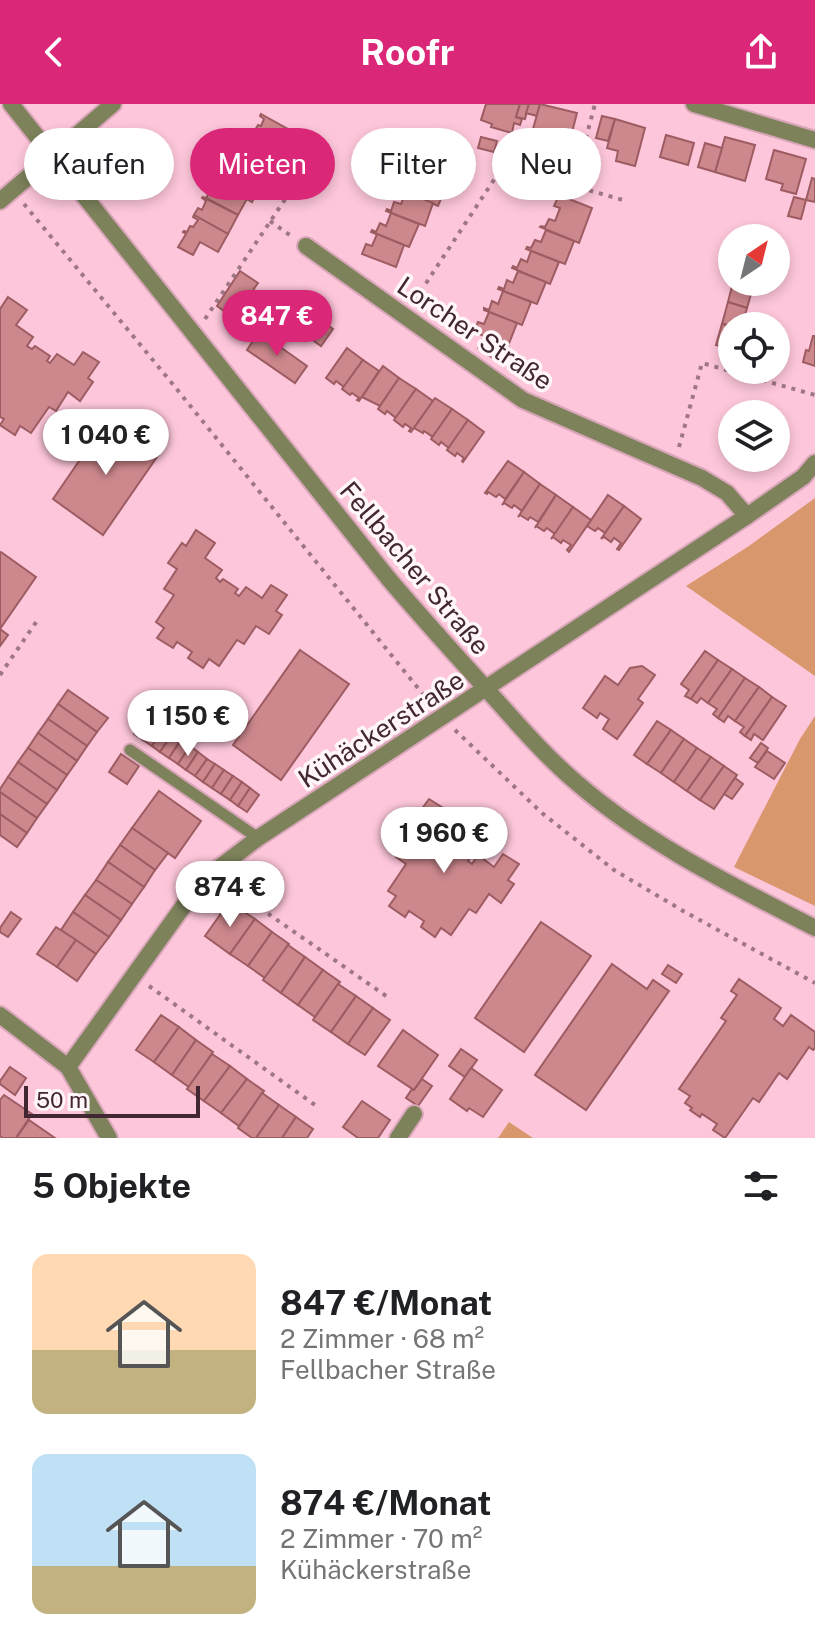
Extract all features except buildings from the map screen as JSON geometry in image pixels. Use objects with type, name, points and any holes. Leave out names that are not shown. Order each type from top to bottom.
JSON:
[{"type":"street","name":"Fellbacher Straße","points":[[11,104],[30,128]]},
{"type":"street","points":[[85,128],[113,104]]},
{"type":"street","points":[[694,104],[733,110],[815,140]]},
{"type":"street","points":[[6,196],[24,180]]},
{"type":"street","name":"Fellbacher Straße","points":[[87,200],[388,578],[522,729],[578,784],[641,831],[712,874],[815,928]]},
{"type":"street","name":"Lorcher Straße","points":[[306,246],[523,400],[702,478],[727,493],[747,516]]},
{"type":"street","name":"Kühäckerstraße","points":[[68,1067],[190,897],[212,874],[258,838],[747,516],[803,477],[815,463]]},
{"type":"street","points":[[0,1015],[68,1067],[109,1138]]},
{"type":"street","points":[[398,1138],[414,1114]]},
{"type":"lane","points":[[130,750],[258,838]]},
{"type":"path","points":[[589,128],[595,104]]},
{"type":"path","points":[[404,316],[492,183]]},
{"type":"path","points":[[601,194],[623,200]]},
{"type":"path","points":[[6,196],[171,382],[442,717],[475,752],[542,813],[614,870],[815,983]]},
{"type":"path","points":[[194,335],[284,200]]},
{"type":"path","points":[[270,221],[306,246]]},
{"type":"path","points":[[674,465],[702,363],[815,395]]},
{"type":"path","points":[[0,675],[39,618]]},
{"type":"path","points":[[212,874],[389,998]]},
{"type":"path","points":[[134,975],[315,1105]]},
{"type":"shaded area","points":[[815,498],[815,676],[686,586],[749,546]]},
{"type":"shaded area","points":[[815,716],[815,906],[734,867]]},
{"type":"shaded area","points":[[509,1122],[533,1138],[498,1138]]}]
